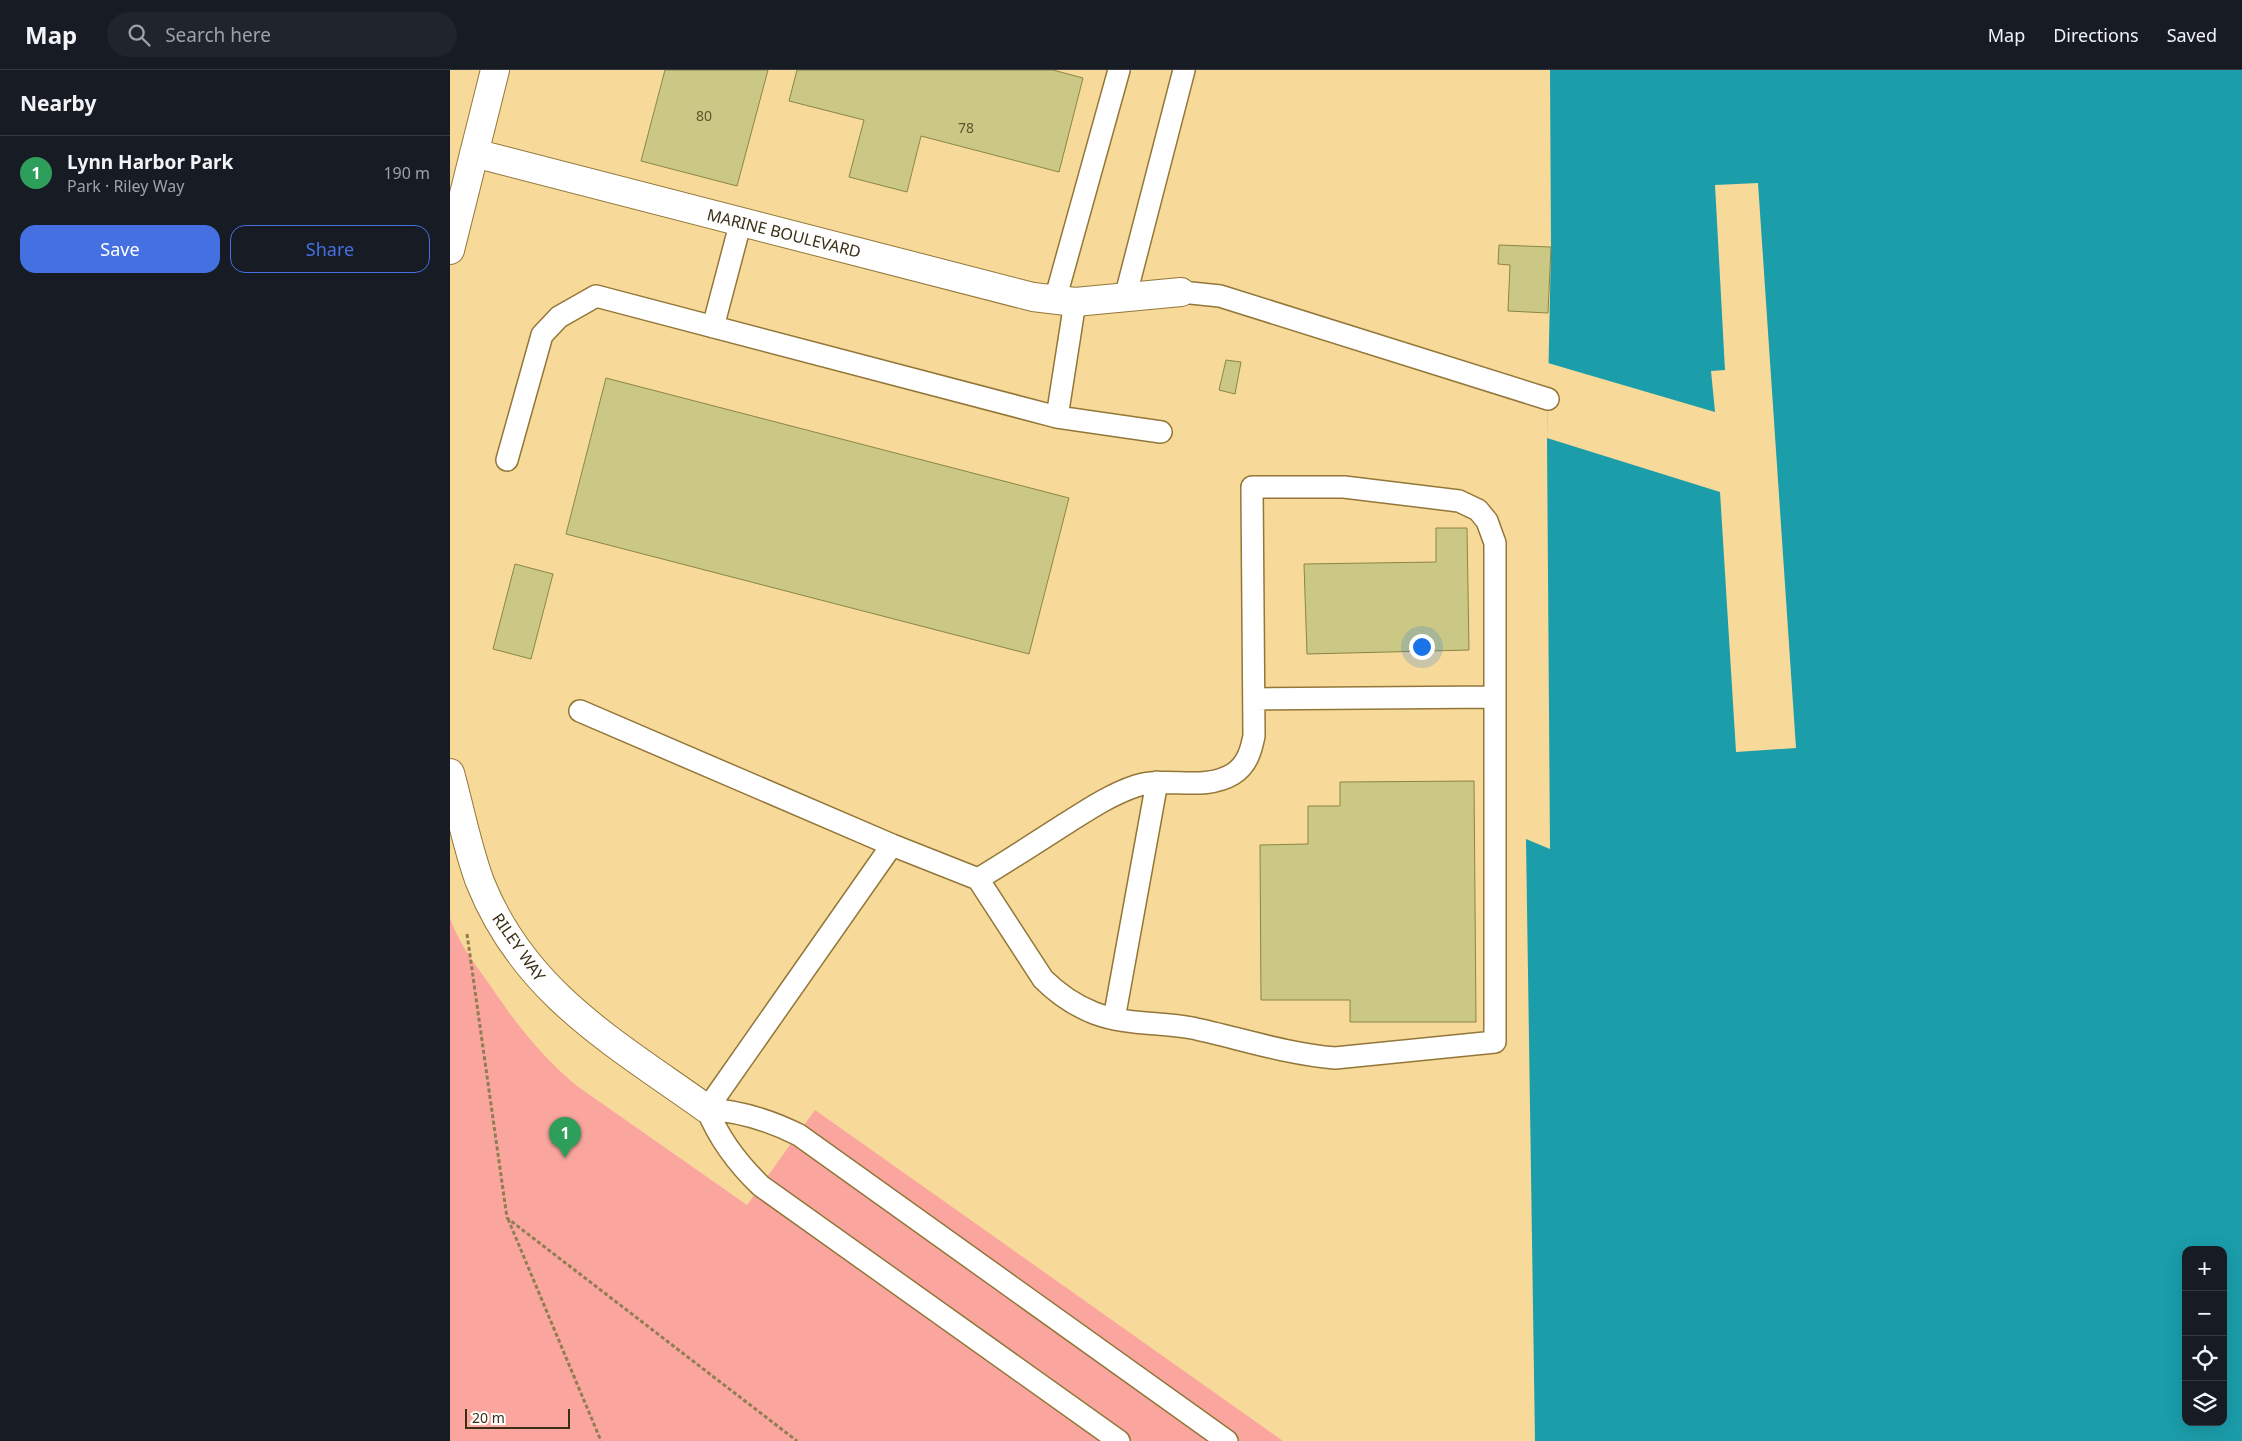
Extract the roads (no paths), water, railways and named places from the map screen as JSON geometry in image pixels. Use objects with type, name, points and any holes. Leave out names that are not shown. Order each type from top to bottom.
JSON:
[{"type":"street","points":[[450,250],[495,70]]},
{"type":"street","name":"MARINE BOULEVARD","points":[[474,153],[1024,294],[1065,301],[1125,298],[1181,292]]},
{"type":"street","name":"RILEY WAY","points":[[450,772],[480,881],[497,918],[523,959],[538,978],[576,1014],[708,1108]]},
{"type":"lane","points":[[1057,417],[1065,301],[1119,70]]},
{"type":"lane","points":[[1125,298],[1184,70]]},
{"type":"lane","points":[[713,327],[741,221]]},
{"type":"lane","points":[[1181,292],[1220,296],[1548,400]]},
{"type":"lane","points":[[507,460],[542,335],[559,317],[596,296],[1057,417],[1161,432]]},
{"type":"lane","points":[[580,711],[978,880],[1043,979],[1056,992],[1074,1004],[1114,1019],[1184,1027],[1313,1056],[1335,1058],[1495,1042],[1495,543],[1486,521],[1478,510],[1459,501],[1344,487],[1252,486],[1254,736],[1252,751],[1245,763],[1234,773],[1220,781],[1206,783],[1157,782],[1139,785],[1106,798],[978,880]]},
{"type":"lane","points":[[1254,699],[1494,697]]},
{"type":"lane","points":[[1114,1019],[1157,782]]},
{"type":"lane","points":[[708,1108],[892,845]]},
{"type":"lane","points":[[708,1108],[722,1140],[734,1158],[761,1186],[1119,1441]]},
{"type":"lane","points":[[708,1108],[746,1113],[799,1135],[1227,1441]]},
{"type":"water","points":[[1550,70],[2242,70],[2242,1441],[1535,1441],[1526,839],[1550,849],[1547,438],[1551,247]]},
{"type":"place","name":"Lynn Harbor Park","points":[[565,1158]]}]
